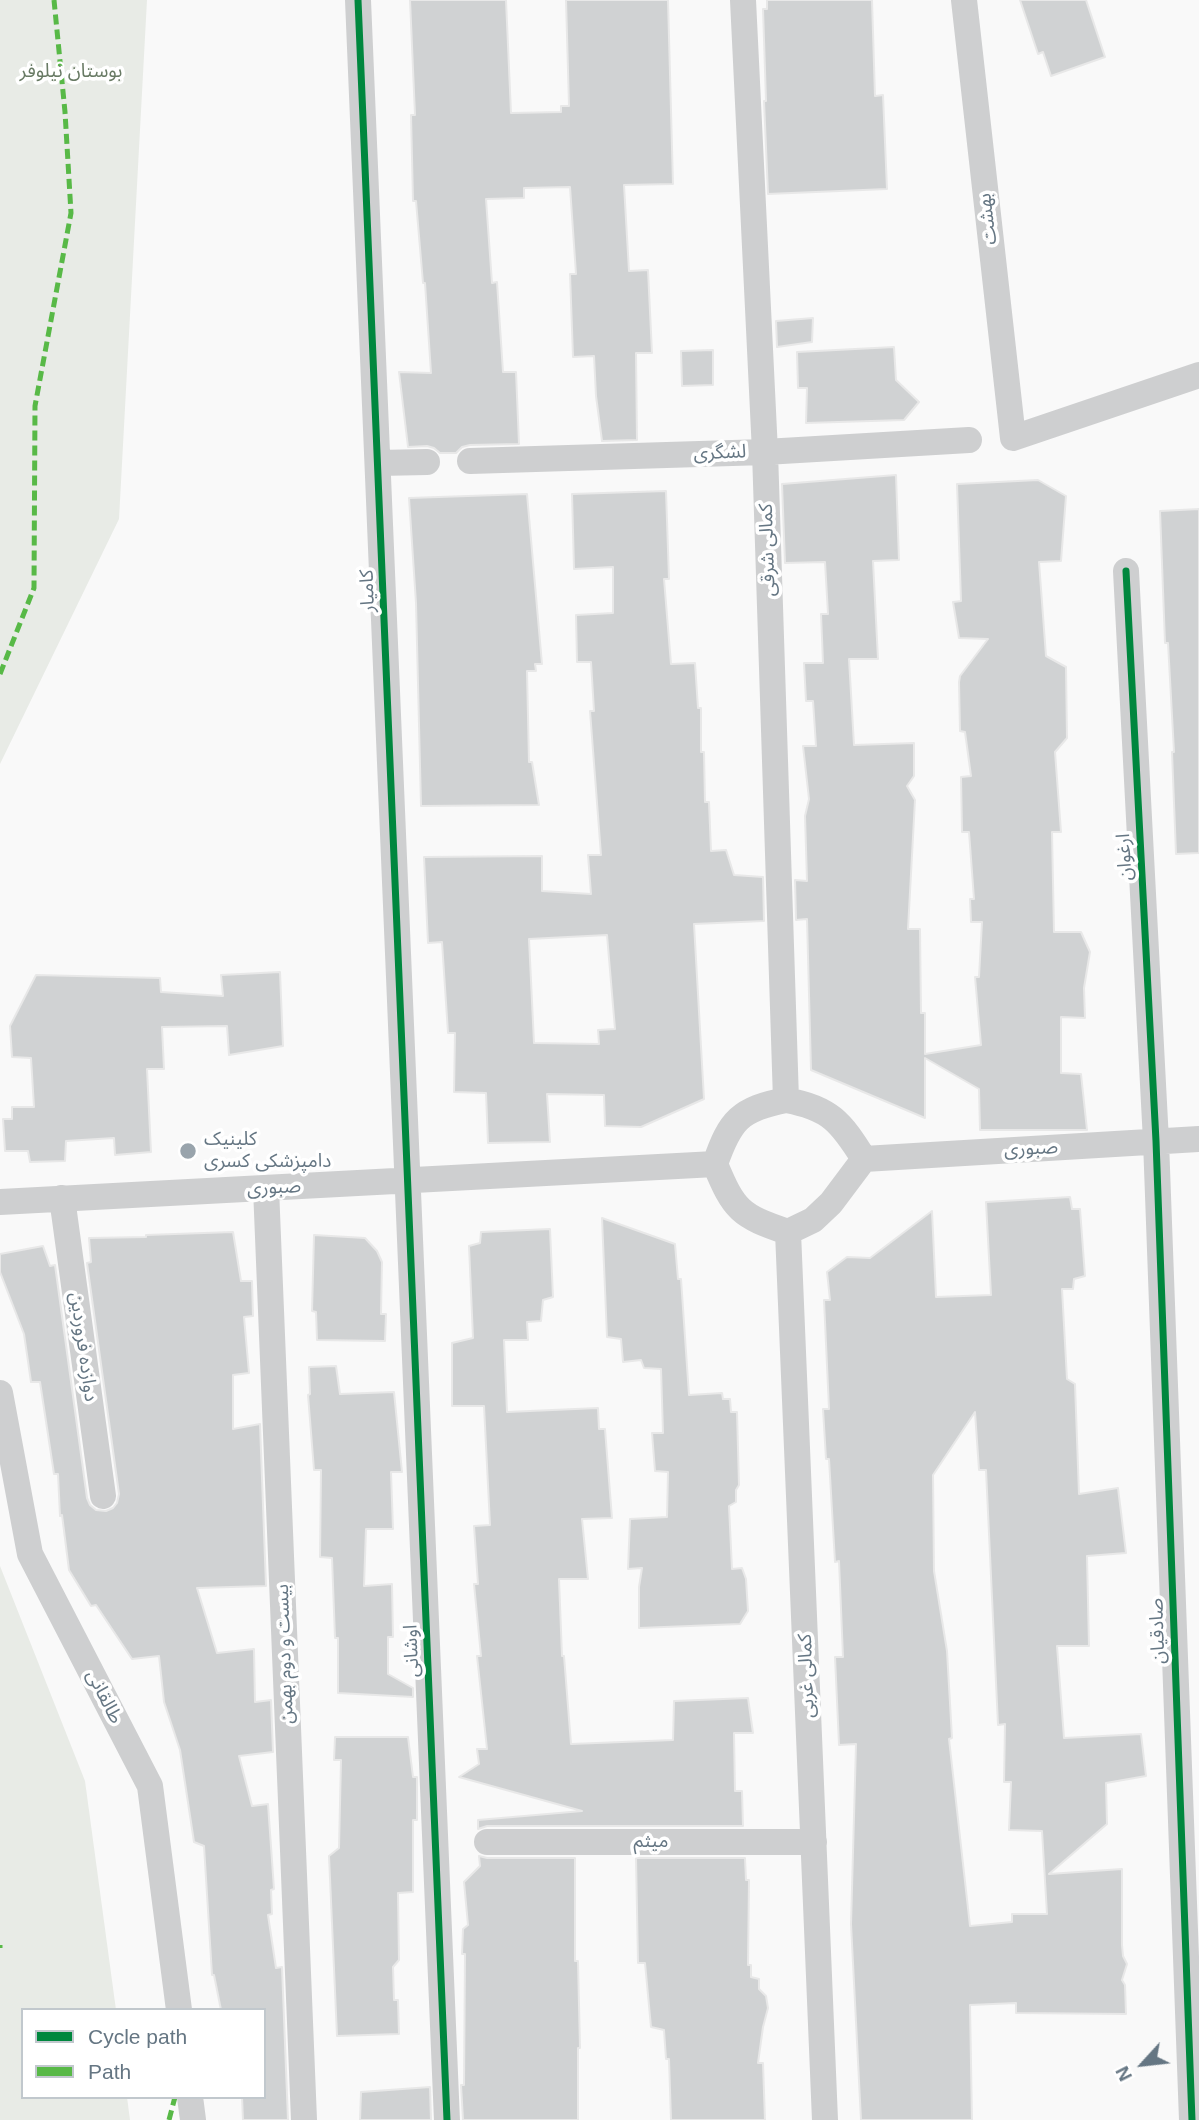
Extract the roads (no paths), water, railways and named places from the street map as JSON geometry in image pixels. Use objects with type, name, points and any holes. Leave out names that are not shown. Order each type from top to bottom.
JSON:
[{"type":"street","name":"کامیار","points":[[358,0],[409,1181]]},
{"type":"street","name":"کمالی شرقی","points":[[743,0],[765,452],[786,1100]]},
{"type":"street","name":"بهشت","points":[[964,0],[1013,438],[1199,375]]},
{"type":"street","name":"لشگری","points":[[470,461],[765,452],[969,440]]},
{"type":"street","points":[[378,463],[427,462]]},
{"type":"street","name":"ارغوان","points":[[1126,571],[1156,1141]]},
{"type":"street","points":[[786,1100],[809,1104],[827,1112],[845,1128],[864,1159],[831,1203],[813,1220],[788,1232],[756,1222],[736,1206],[715,1164],[725,1135],[741,1116],[763,1104],[786,1100]]},
{"type":"street","name":"صبوری","points":[[864,1159],[1199,1139]]},
{"type":"street","name":"صادقیان","points":[[1156,1141],[1192,2120]]},
{"type":"street","name":"صبوری","points":[[0,1202],[715,1164]]},
{"type":"street","name":"اوشانی","points":[[409,1181],[447,2120]]},
{"type":"street","name":"بیست و دوم بهمن","points":[[266,1188],[304,2120]]},
{"type":"street","name":"دوازده فروردین","points":[[62,1199],[103,1496]]},
{"type":"street","name":"کمالی غربی","points":[[788,1232],[825,2120]]},
{"type":"street","name":"طالقانی","points":[[0,1393],[30,1554],[150,1786],[178,2008]]},
{"type":"street","name":"میثم","points":[[487,1842],[814,1842]]},
{"type":"street","points":[[190,2099],[192,2120]]},
{"type":"place","name":"کلینیک دامپزشکی کسری","points":[[188,1151]]},
{"type":"park label","name":"بوستان نیلوفر","points":[[71,72]]}]
